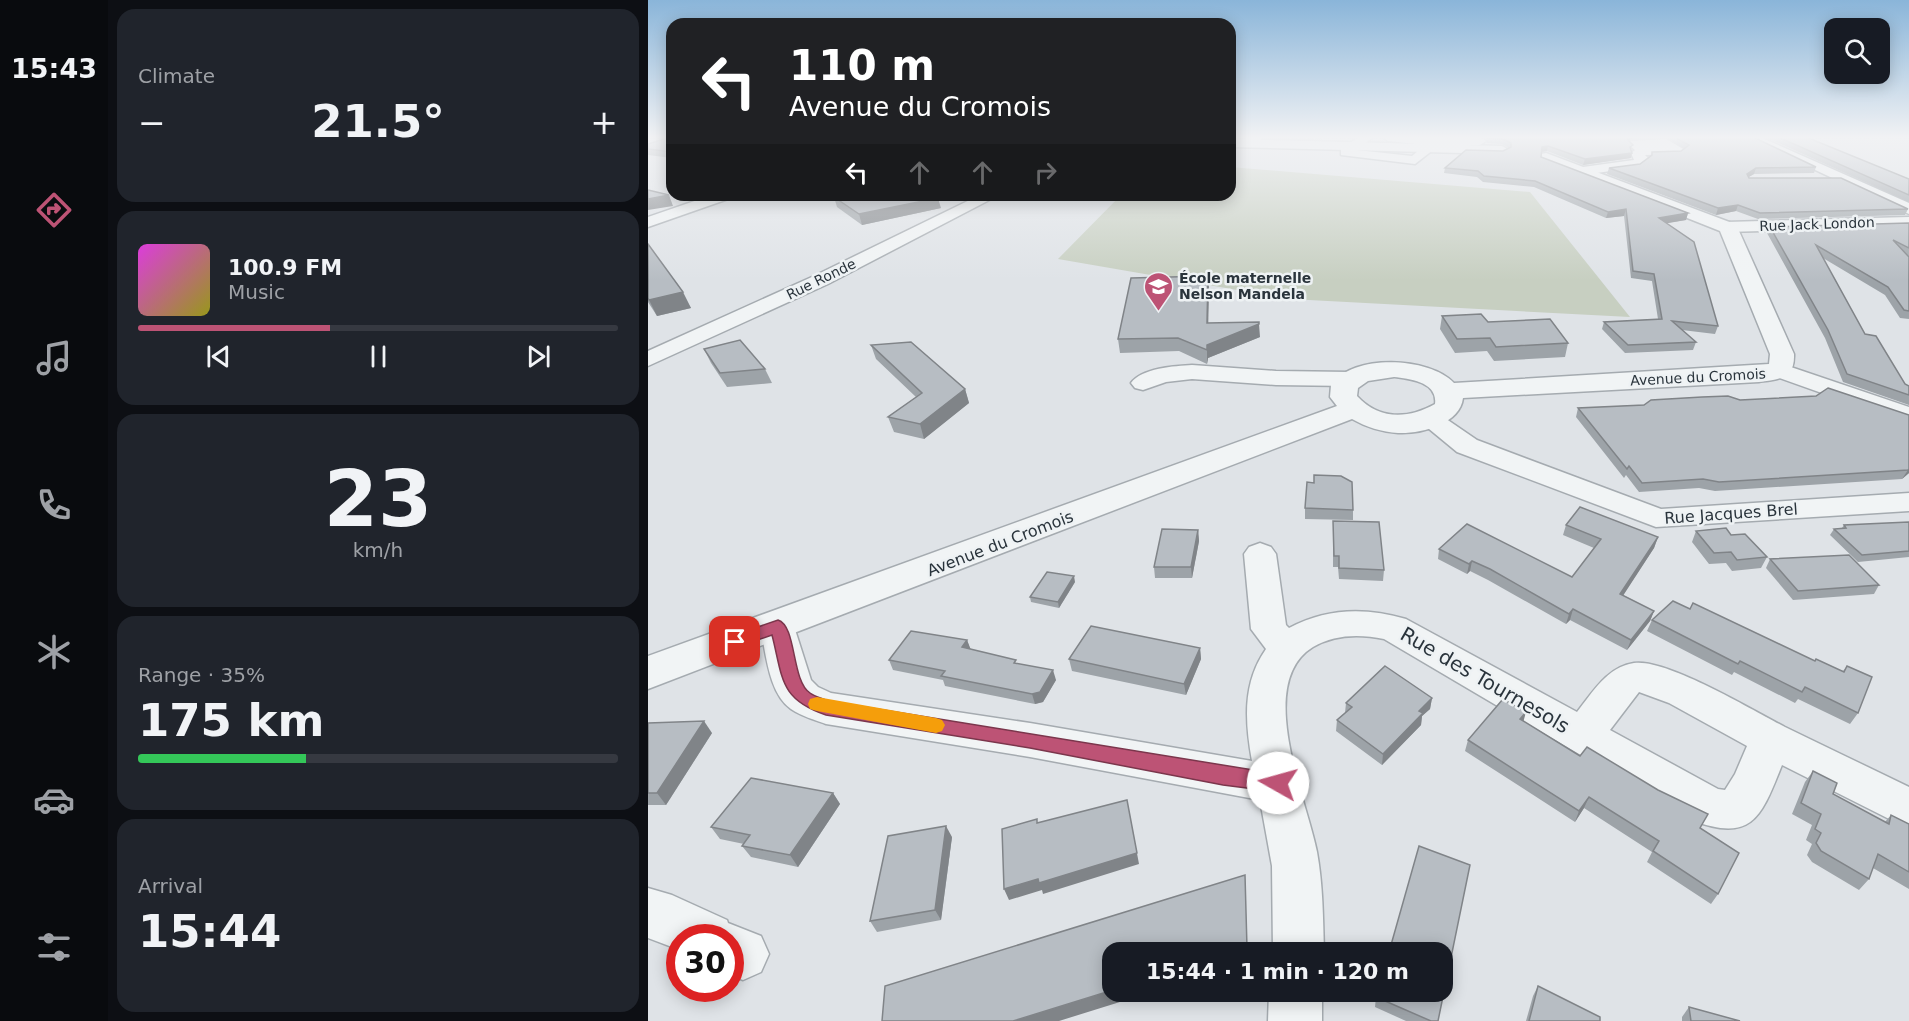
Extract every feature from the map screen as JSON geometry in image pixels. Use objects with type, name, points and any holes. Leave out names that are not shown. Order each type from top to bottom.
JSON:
[{"type":"street","points":[[1618,185],[1726,227]]},
{"type":"street","points":[[1857,185],[1909,209]]},
{"type":"street","points":[[648,222],[709,201]]},
{"type":"street","name":"Rue Ronde","points":[[648,359],[821,280],[980,201]]},
{"type":"street","name":"Rue Jack London","points":[[1726,227],[1909,222]]},
{"type":"street","name":"Avenue du Cromois","points":[[648,673],[778,626],[1351,394],[1377,370],[1403,370],[1427,376],[1448,391],[1764,374],[1779,370],[1783,363],[1782,354],[1730,231],[1726,227]]},
{"type":"street","points":[[648,344],[680,345]]},
{"type":"street","points":[[1779,370],[1909,416]]},
{"type":"street","points":[[1143,383],[1163,375],[1228,373],[1277,378],[1351,394],[1364,417],[1395,423],[1430,419],[1448,408],[1450,399],[1448,391]]},
{"type":"street","name":"Rue Jacques Brel","points":[[1430,419],[1467,446],[1665,519],[1909,502]]},
{"type":"street","points":[[1260,554],[1269,629],[1286,648],[1272,666],[1267,686],[1268,731],[1291,838],[1296,873],[1298,942]]},
{"type":"street","name":"Rue des Tournesols","points":[[1286,648],[1303,635],[1325,626],[1356,622],[1393,628],[1707,806],[1720,810],[1734,809],[1744,800],[1771,739]]},
{"type":"street","points":[[778,626],[794,687],[804,698],[826,708],[1030,740],[1223,776],[1278,783]]},
{"type":"street","name":"Rue des Tournesols","points":[[1582,736],[1620,686],[1636,677],[1664,685],[1909,809]]},
{"type":"street","points":[[648,913],[680,924]]},
{"type":"street","points":[[1295,1021],[1296,1002]]},
{"type":"shaded area","points":[[1236,185],[1442,185],[1530,192],[1630,317],[1290,299],[1058,259],[1115,201],[1236,201]]},
{"type":"building","points":[[1544,185],[1614,185],[1688,213],[1659,218],[1694,242],[1718,326],[1672,321],[1696,342],[1628,345],[1604,322],[1662,319],[1654,274],[1633,271],[1626,209],[1608,212]]},
{"type":"building","points":[[1654,185],[1855,185],[1908,209],[1760,213],[1738,205],[1718,208]]},
{"type":"building","points":[[1886,185],[1909,185],[1909,195]]},
{"type":"building","points":[[648,190],[666,194],[666,196],[648,199]]},
{"type":"building","points":[[840,201],[923,201],[859,214]]},
{"type":"building","points":[[1909,223],[1909,248],[1893,240],[1909,257],[1909,311],[1904,310],[1888,287],[1816,245],[1865,334],[1876,336],[1905,384],[1909,386],[1909,395],[1847,374],[1828,330],[1770,227]]},
{"type":"building","points":[[648,244],[683,292],[649,300]]},
{"type":"building","points":[[1208,276],[1207,323],[1259,322],[1259,324],[1207,345],[1207,350],[1178,338],[1118,339],[1131,278]]},
{"type":"building","points":[[1481,314],[1488,322],[1550,319],[1568,343],[1496,347],[1490,338],[1457,339],[1442,316]]},
{"type":"building","points":[[740,340],[765,369],[720,373],[704,349]]},
{"type":"building","points":[[911,342],[965,389],[920,424],[888,417],[922,393],[871,345]]},
{"type":"building","points":[[1828,388],[1909,415],[1908,470],[1719,482],[1703,479],[1642,483],[1629,466],[1627,469],[1578,408],[1644,405],[1651,400],[1702,397],[1728,396],[1740,400],[1816,396]]},
{"type":"building","points":[[1314,475],[1341,476],[1352,482],[1353,510],[1305,508],[1307,482],[1314,483]]},
{"type":"building","points":[[1580,507],[1658,537],[1620,594],[1654,611],[1631,640],[1573,609],[1569,614],[1490,569],[1472,561],[1469,564],[1439,549],[1467,524],[1572,577],[1601,539],[1566,525]]},
{"type":"building","points":[[1333,521],[1379,522],[1384,570],[1339,568],[1339,556],[1334,556]]},
{"type":"building","points":[[1909,522],[1909,551],[1862,555],[1834,529],[1846,528],[1844,525]]},
{"type":"building","points":[[1726,528],[1731,535],[1745,534],[1767,557],[1737,560],[1731,552],[1714,553],[1696,531]]},
{"type":"building","points":[[1162,529],[1198,530],[1191,567],[1154,567]]},
{"type":"building","points":[[1849,555],[1879,585],[1798,591],[1770,559]]},
{"type":"building","points":[[1047,572],[1074,576],[1058,602],[1030,597]]},
{"type":"building","points":[[1673,601],[1690,609],[1693,603],[1815,661],[1816,659],[1844,672],[1847,666],[1872,677],[1858,713],[1805,687],[1802,692],[1740,661],[1738,664],[1652,620]]},
{"type":"building","points":[[1091,626],[1200,648],[1184,684],[1069,659]]},
{"type":"building","points":[[911,631],[967,640],[962,647],[1016,660],[1014,663],[1053,670],[1040,692],[1032,694],[941,676],[945,671],[889,660]]},
{"type":"building","points":[[1385,666],[1432,698],[1419,711],[1423,713],[1383,754],[1337,720],[1352,707],[1346,703]]},
{"type":"building","points":[[1503,699],[1526,712],[1520,719],[1580,756],[1587,747],[1658,790],[1708,814],[1700,828],[1739,853],[1718,894],[1653,851],[1659,841],[1589,797],[1579,811],[1468,740]]},
{"type":"building","points":[[704,721],[657,793],[648,793],[648,723]]},
{"type":"building","points":[[1813,771],[1837,783],[1833,794],[1889,824],[1891,815],[1909,824],[1909,872],[1878,854],[1869,879],[1821,851],[1816,843],[1821,833],[1815,829],[1821,814],[1801,803]]},
{"type":"building","points":[[751,778],[833,793],[790,855],[742,846],[750,835],[711,827]]},
{"type":"building","points":[[1127,800],[1137,853],[1039,883],[1038,879],[1004,889],[1002,829],[1037,819],[1037,823]]},
{"type":"building","points":[[946,826],[935,910],[870,921],[888,836]]},
{"type":"building","points":[[1419,846],[1470,865],[1453,948],[1453,942],[1392,942]]},
{"type":"building","points":[[1245,875],[1247,942],[1102,942],[1102,993],[1013,1021],[882,1021],[885,986]]},
{"type":"building","points":[[1538,986],[1600,1017],[1600,1021],[1529,1021]]},
{"type":"building","points":[[1387,1002],[1442,1002],[1438,1021],[1431,1021]]},
{"type":"building","points":[[1689,1007],[1740,1021],[1691,1021]]},
{"type":"slow traffic","points":[[817,704],[826,708],[936,725]]},
{"type":"place","name":"École maternelle Nelson Mandela","points":[[1158,312]]},
{"type":"route","points":[[735,642],[778,626],[794,687],[804,698],[826,708],[1030,740],[1223,776],[1278,783]]}]
